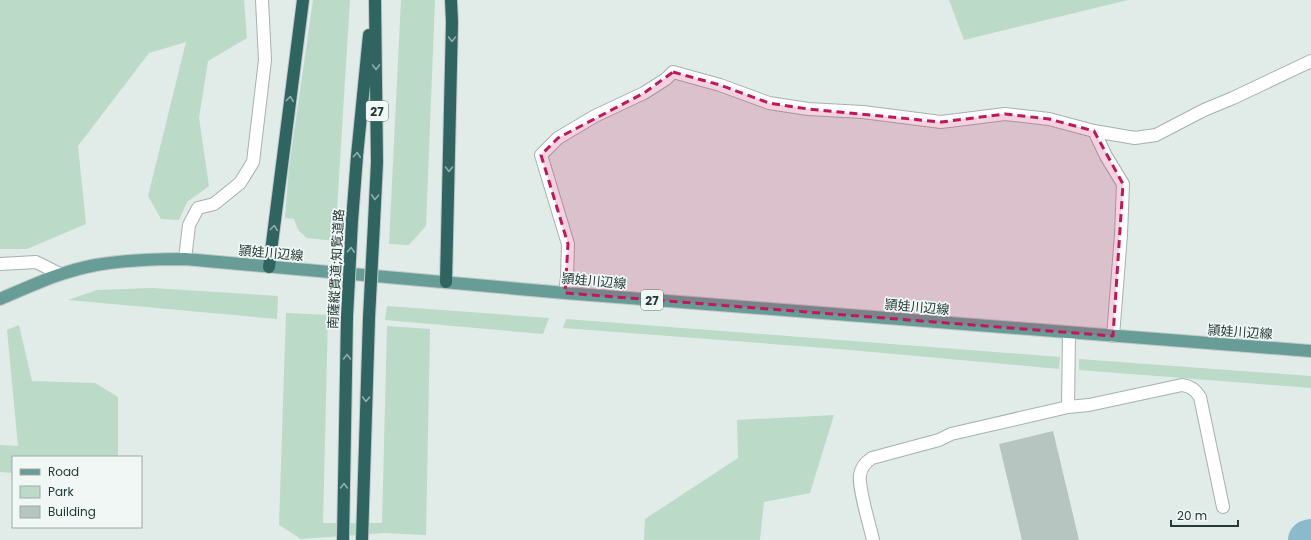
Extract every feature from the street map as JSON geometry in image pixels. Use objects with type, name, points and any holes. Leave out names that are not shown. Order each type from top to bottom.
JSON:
[{"type":"highway","points":[[269,267],[303,0]]},
{"type":"highway","name":"南薩縦貫道;知覧道路","points":[[343,540],[347,317],[352,221],[357,156],[374,0]]},
{"type":"highway","name":"南薩縦貫道;知覧道路","points":[[362,540],[369,318],[377,162],[374,0]]},
{"type":"highway","points":[[446,282],[452,22],[451,0]]},
{"type":"main road","name":"頴娃川辺線","points":[[0,299],[60,274],[95,265],[146,259],[185,259],[565,293],[1311,351]]},
{"type":"street","points":[[185,259],[189,225],[198,208],[214,204],[240,183],[253,162],[265,60],[262,0]]},
{"type":"street","points":[[565,293],[568,244],[541,155],[558,138],[595,116],[644,93],[666,79],[673,72],[720,85],[770,103],[808,109],[862,112],[941,122],[1005,114],[1049,119],[1094,131],[1135,138],[1156,134],[1204,110],[1311,61]]},
{"type":"street","points":[[1094,131],[1106,156],[1123,184],[1121,235],[1113,336]]},
{"type":"street","points":[[0,264],[36,262],[60,274]]},
{"type":"street","points":[[1068,407],[1069,333]]},
{"type":"street","points":[[874,540],[860,480],[862,469],[866,462],[872,458],[939,440],[951,434],[1068,407],[1089,405],[1176,386],[1187,386],[1193,388],[1197,392],[1201,402],[1223,507]]},
{"type":"highlighted area","points":[[673,72],[720,85],[769,103],[808,109],[941,122],[1005,114],[1049,119],[1094,131],[1123,184],[1113,336],[565,293],[568,244],[541,155],[558,138],[644,93]]},
{"type":"green space","points":[[0,0],[244,0],[247,38],[208,61],[199,118],[209,186],[187,202],[179,220],[161,219],[148,196],[186,42],[149,53],[78,146],[86,224],[27,249],[0,249]]},
{"type":"green space","points":[[313,0],[350,0],[335,241],[307,238],[298,230],[294,219],[285,218],[289,168]]},
{"type":"green space","points":[[401,0],[435,0],[426,226],[409,245],[389,244]]},
{"type":"green space","points":[[949,0],[1128,0],[964,40]]},
{"type":"green space","points":[[152,288],[278,296],[277,319],[68,300],[97,290]]},
{"type":"green space","points":[[387,306],[549,318],[543,334],[385,320]]},
{"type":"green space","points":[[286,313],[328,315],[323,523],[382,523],[387,326],[430,329],[426,535],[384,533],[301,539],[279,525]]},
{"type":"green space","points":[[566,319],[1060,357],[1059,369],[839,349],[563,328]]},
{"type":"green space","points":[[19,325],[32,381],[95,383],[118,397],[118,456],[12,456],[12,473],[0,472],[0,445],[18,446],[7,330]]},
{"type":"green space","points":[[1079,359],[1311,376],[1311,388],[1079,370]]},
{"type":"green space","points":[[834,415],[810,493],[764,502],[760,540],[644,540],[645,519],[738,458],[737,420]]},
{"type":"building","points":[[1053,431],[1079,540],[1022,540],[999,444]]}]
